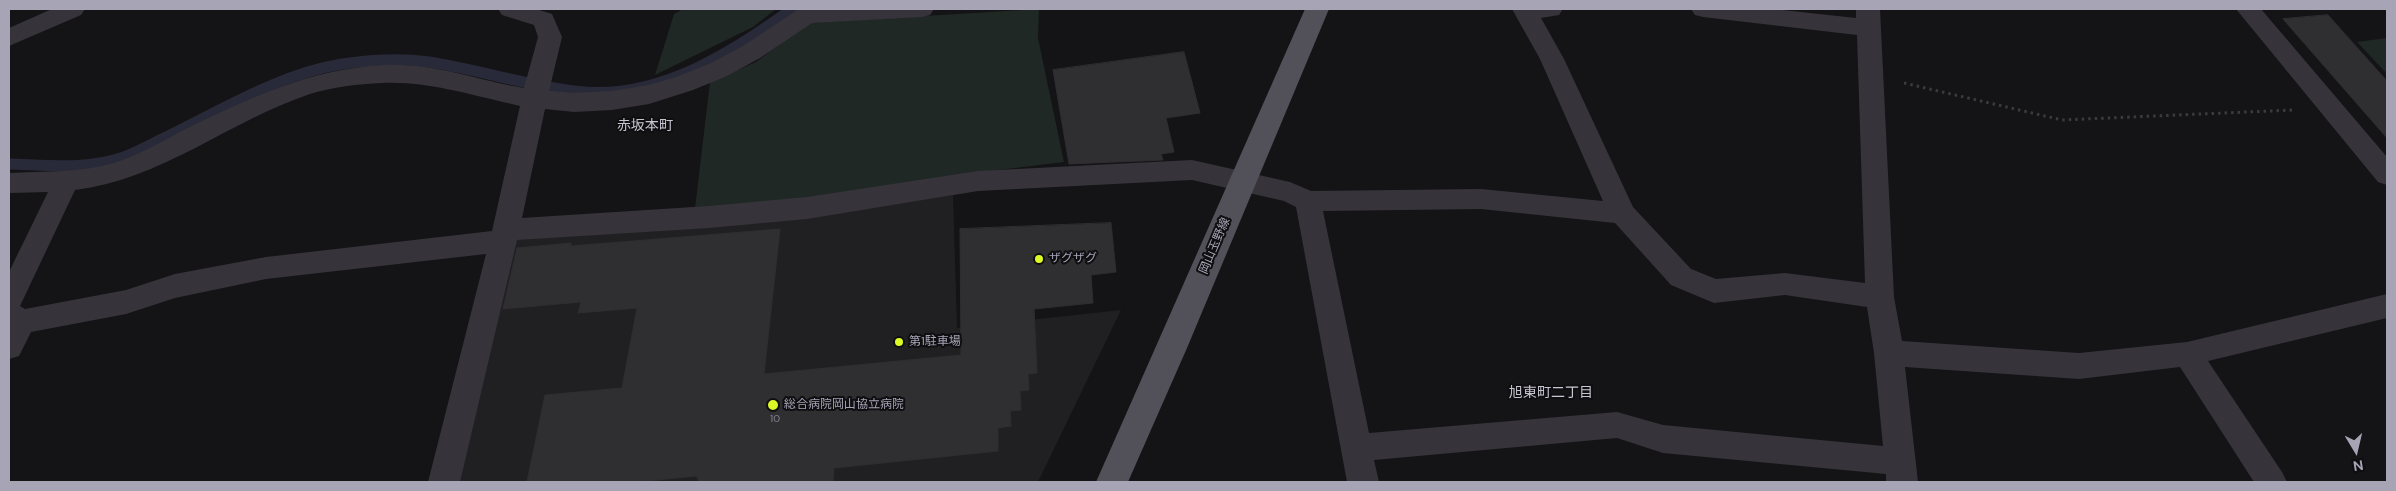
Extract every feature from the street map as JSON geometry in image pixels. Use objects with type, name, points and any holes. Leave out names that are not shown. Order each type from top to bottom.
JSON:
[{"type":"main road","name":"岡山玉野線","points":[[1112,482],[1317,9]]},
{"type":"street","points":[[9,38],[73,9]]},
{"type":"street","points":[[444,482],[505,236],[536,89],[550,37],[544,20],[510,9]]},
{"type":"street","points":[[9,183],[90,179],[122,171],[288,92],[324,82],[385,74],[417,74],[536,89],[566,103],[601,103],[648,95],[693,82],[749,55],[811,12],[922,9]]},
{"type":"street","points":[[1551,9],[1524,10],[1552,59],[1622,213],[1681,277],[1714,291],[1785,284],[1880,297]]},
{"type":"street","points":[[1356,448],[1617,425],[1663,439],[1901,472],[1889,353],[1880,297],[1869,19],[1703,9]]},
{"type":"street","points":[[2248,9],[2387,175]]},
{"type":"street","points":[[13,312],[126,302],[174,286],[266,268],[505,236],[806,208],[978,181],[1192,170],[1244,180],[1290,192],[1308,200],[1481,199],[1622,213]]},
{"type":"street","points":[[9,347],[13,312],[66,181]]},
{"type":"street","points":[[1308,200],[1363,482]]},
{"type":"street","points":[[1889,353],[2079,366],[2187,354],[2387,306]]},
{"type":"street","points":[[2187,354],[2270,482]]},
{"type":"path","points":[[1871,75],[2062,120],[2153,118],[2332,108]]},
{"type":"shaded area","points":[[683,9],[776,9],[753,27],[655,75],[674,14]]},
{"type":"shaded area","points":[[1039,9],[1038,38],[1064,162],[941,177],[787,202],[695,208],[710,82],[756,62],[808,23]]},
{"type":"shaded area","points":[[2387,38],[2387,74],[2357,42]]},
{"type":"shaded area","name":"総合病院岡山協立病院","points":[[953,195],[957,328],[1121,310],[1038,482],[451,482],[513,240],[802,219]]},
{"type":"building","points":[[2328,15],[2387,81],[2387,138],[2283,19]]},
{"type":"building","points":[[1184,52],[1200,113],[1166,118],[1174,152],[1161,154],[1163,160],[1069,164],[1053,70]]},
{"type":"building","points":[[1111,223],[1116,272],[1091,275],[1093,303],[1034,309],[1037,373],[1028,374],[1029,390],[1020,391],[1021,410],[1010,411],[1011,426],[998,428],[998,451],[834,468],[833,482],[699,482],[697,476],[636,482],[527,482],[545,395],[622,388],[637,308],[578,313],[581,302],[503,309],[517,248],[571,243],[571,246],[780,229],[764,374],[961,355],[960,229]]},
{"type":"waterway","points":[[9,164],[81,165],[96,164],[124,157],[272,85],[318,69],[342,64],[396,60],[419,61],[468,69],[564,90],[613,92],[641,88],[668,80],[721,56],[792,9]]},
{"type":"place","name":"ザグザグ","points":[[1039,259]]},
{"type":"place","name":"第1駐車場","points":[[899,342]]},
{"type":"place","name":"総合病院岡山協立病院","points":[[773,405]]},
{"type":"district","name":"赤坂本町","points":[[645,126]]},
{"type":"district","name":"旭東町二丁目","points":[[1551,393]]}]
